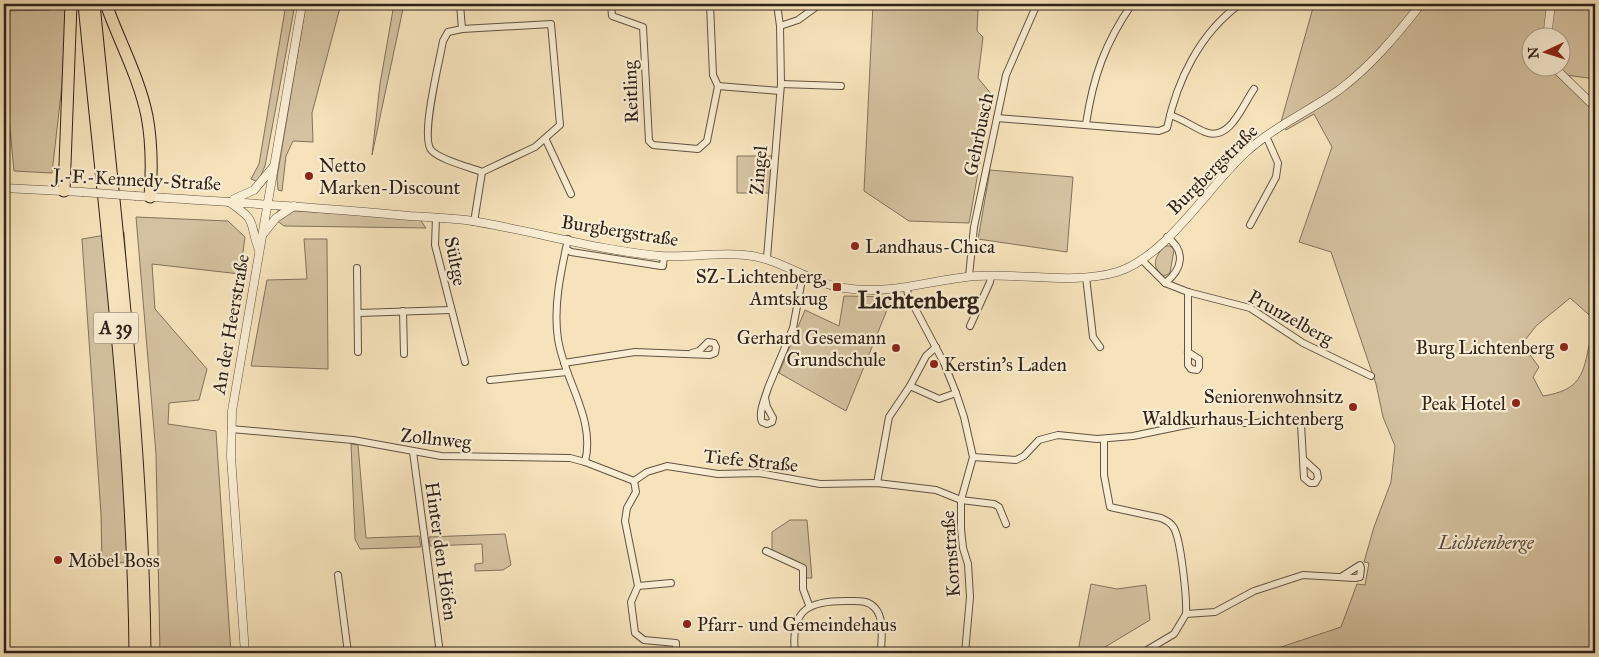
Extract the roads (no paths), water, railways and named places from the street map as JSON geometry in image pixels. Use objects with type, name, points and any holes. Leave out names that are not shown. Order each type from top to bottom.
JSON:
[{"type":"highway","points":[[64,191],[71,4]]},
{"type":"highway","name":"A 39","points":[[84,4],[124,416],[135,653]]},
{"type":"highway","name":"A 39","points":[[94,4],[134,416],[145,653]]},
{"type":"highway","points":[[106,4],[147,115],[151,148],[150,197]]},
{"type":"street","name":"An der Heerstraße","points":[[245,653],[231,429],[235,387],[302,4]]},
{"type":"street","points":[[460,4],[462,29]]},
{"type":"street","name":"Reitling","points":[[611,4],[612,16],[643,27],[647,136],[653,145],[698,149],[703,147],[707,141],[718,86],[713,75],[710,4]]},
{"type":"street","name":"Zingel","points":[[767,258],[781,88],[780,26],[777,4]]},
{"type":"street","points":[[780,26],[798,20],[820,4]]},
{"type":"street","name":"Gehrbusch","points":[[969,276],[974,227],[1006,75],[1037,4]]},
{"type":"street","points":[[1086,124],[1091,87],[1101,59],[1119,22],[1132,4]]},
{"type":"street","points":[[997,118],[1159,130],[1167,128],[1182,79],[1202,43],[1240,4]]},
{"type":"street","name":"Burgbergstraße","points":[[268,204],[436,217],[664,256],[741,254],[767,258],[843,288],[880,291],[907,288],[969,276],[1086,277],[1122,271],[1142,260],[1167,237],[1241,157],[1266,136],[1317,104],[1362,72],[1421,4]]},
{"type":"street","points":[[1549,28],[1551,4]]},
{"type":"street","points":[[551,24],[560,125],[546,140],[535,148],[482,172],[432,152],[426,138],[443,41],[448,32],[462,29],[551,24]]},
{"type":"street","points":[[1565,78],[1595,107]]},
{"type":"street","points":[[718,86],[781,88],[841,86]]},
{"type":"street","points":[[1170,115],[1185,120],[1205,132],[1223,133],[1230,128],[1254,90]]},
{"type":"street","points":[[1250,225],[1276,177],[1278,163],[1266,136]]},
{"type":"street","points":[[546,140],[571,194]]},
{"type":"street","points":[[227,200],[242,197],[254,190],[274,164]]},
{"type":"street","points":[[474,222],[482,172]]},
{"type":"street","name":"J.-F.-Kennedy-Straße","points":[[4,188],[227,200],[268,204]]},
{"type":"street","points":[[227,200],[252,222],[259,251]]},
{"type":"street","points":[[263,234],[276,218],[294,206]]},
{"type":"street","name":"Sültge","points":[[436,217],[435,245],[465,362]]},
{"type":"street","points":[[1166,283],[1177,270],[1180,252],[1177,244],[1167,237]]},
{"type":"street","points":[[568,239],[558,296],[556,323],[564,363],[587,428],[589,444],[585,462]]},
{"type":"street","points":[[566,249],[570,252],[661,266],[663,266],[664,256]]},
{"type":"street","name":"Prunzelberg","points":[[1142,260],[1166,283],[1188,292],[1250,308],[1303,343],[1371,376]]},
{"type":"street","points":[[357,268],[358,352]]},
{"type":"street","points":[[765,398],[793,328],[804,274]]},
{"type":"street","points":[[970,326],[990,282],[991,275]]},
{"type":"street","points":[[1086,277],[1093,337],[1100,347]]},
{"type":"street","name":"Kornstraße","points":[[907,288],[908,295],[936,347],[956,393],[964,417],[973,457],[962,500],[961,529],[963,548],[968,564],[970,597],[965,653]]},
{"type":"street","points":[[1188,292],[1188,352]]},
{"type":"street","name":"Sültge","points":[[358,312],[451,310]]},
{"type":"street","points":[[403,311],[404,354]]},
{"type":"street","points":[[877,483],[889,417],[910,386],[926,356],[936,347]]},
{"type":"street","points":[[564,363],[635,352],[692,353]]},
{"type":"street","points":[[490,380],[567,372]]},
{"type":"street","points":[[910,386],[939,399],[956,393]]},
{"type":"street","points":[[973,457],[1016,460],[1024,456],[1039,440],[1058,435],[1104,439],[1133,436],[1196,423],[1257,423],[1271,420],[1297,420],[1301,424],[1304,460]]},
{"type":"street","name":"Zollnweg","points":[[231,429],[349,440],[450,457],[570,458],[634,480]]},
{"type":"street","points":[[1104,439],[1104,475],[1110,507],[1168,521],[1178,539],[1186,614],[1174,634],[1142,653]]},
{"type":"street","name":"Hinter den Höfen","points":[[414,452],[440,653]]},
{"type":"street","name":"Tiefe Straße","points":[[634,480],[647,472],[667,466],[718,474],[759,473],[820,484],[877,483],[936,490],[962,500],[997,505],[1006,524]]},
{"type":"street","points":[[634,480],[636,488],[624,521],[638,586],[631,602],[635,633],[644,640],[676,644],[676,653]]},
{"type":"street","points":[[766,551],[803,568],[803,589],[809,605]]},
{"type":"street","points":[[338,575],[348,653]]},
{"type":"street","points":[[1186,614],[1215,612],[1254,591],[1303,575],[1341,576]]},
{"type":"street","points":[[638,586],[671,583]]},
{"type":"street","points":[[795,653],[795,635],[798,620],[809,605],[817,602],[866,601],[875,608],[880,618],[881,653]]},
{"type":"place","name":"Netto Marken-Discount","points":[[309,176]]},
{"type":"place","name":"Landhaus-Chica","points":[[855,246]]},
{"type":"place","name":"SZ-Lichtenberg, Amtskrug","points":[[837,287]]},
{"type":"place","name":"Burg Lichtenberg","points":[[1564,347]]},
{"type":"place","name":"Gerhard Gesemann Grundschule","points":[[896,348]]},
{"type":"place","name":"Kerstin's Laden","points":[[934,364]]},
{"type":"place","name":"Peak Hotel","points":[[1516,403]]},
{"type":"place","name":"Seniorenwohnsitz Waldkurhaus Lichtenberg","points":[[1353,407]]},
{"type":"place","name":"Möbel Boss","points":[[58,560]]},
{"type":"place","name":"Pfarr- und Gemeindehaus","points":[[687,624]]},
{"type":"district","name":"Lichtenberg","points":[[918,300]]},
{"type":"park label","name":"Lichtenberge","points":[[1486,542]]}]
